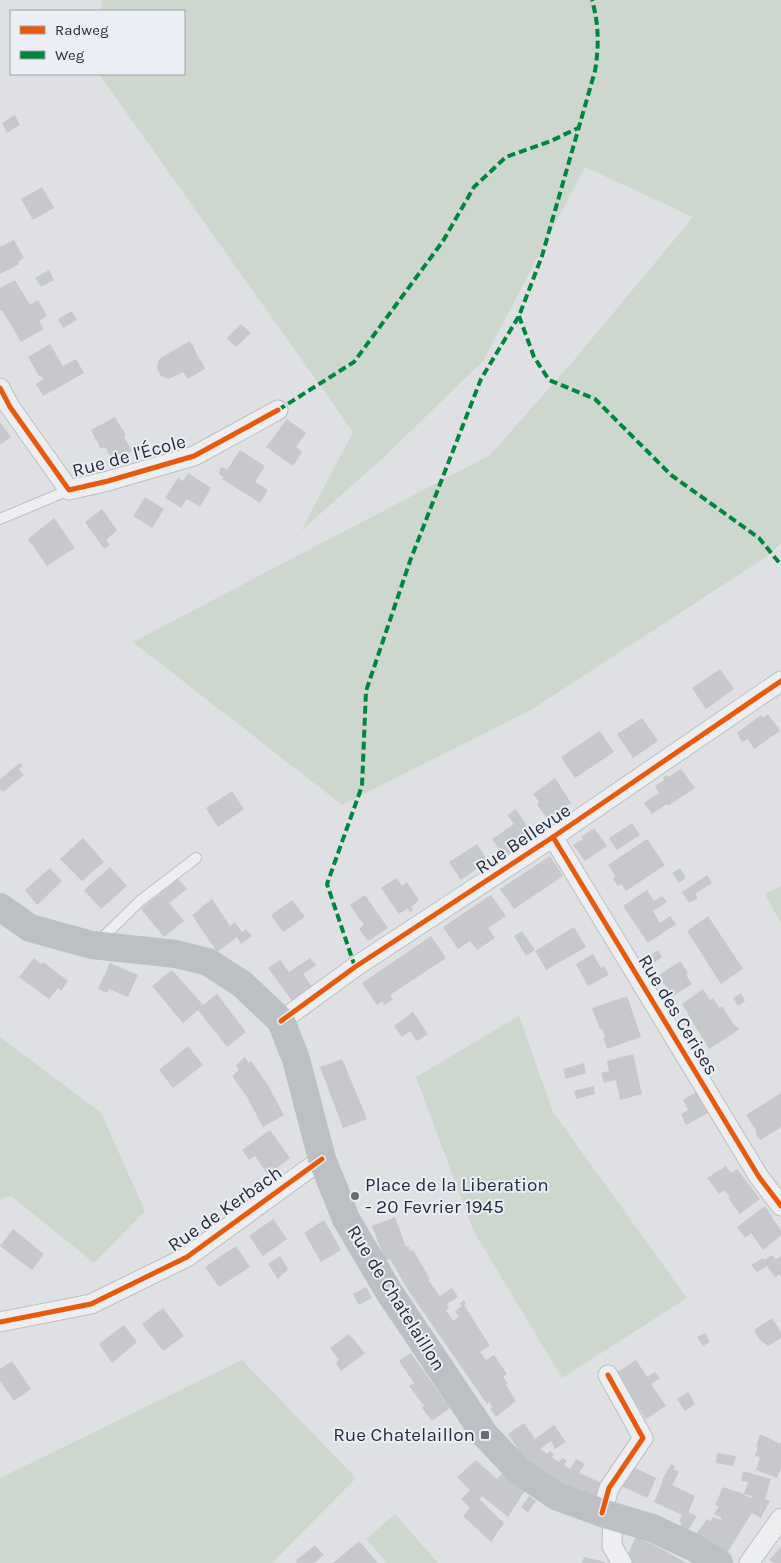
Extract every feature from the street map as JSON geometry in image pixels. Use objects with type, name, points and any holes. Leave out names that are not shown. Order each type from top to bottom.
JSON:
[{"type":"main road","name":"Rue de Chatelaillon","points":[[0,907],[30,928],[94,945],[176,954],[208,962],[242,984],[282,1021],[296,1059],[322,1159],[346,1219],[388,1292],[485,1435],[519,1471],[556,1496],[608,1515],[652,1528],[693,1547],[719,1563]]},
{"type":"street","name":"Rue de l'École","points":[[0,388],[10,406],[69,490],[108,481],[194,456],[278,410]]},
{"type":"street","name":"Rue Bellevue","points":[[282,1021],[355,967],[553,837],[781,681]]},
{"type":"street","name":"Rue des Cerises","points":[[553,837],[759,1177],[781,1206]]},
{"type":"street","name":"Rue de Kerbach","points":[[0,1322],[91,1304],[187,1257],[322,1159]]},
{"type":"street","points":[[608,1375],[643,1438],[609,1488],[608,1515],[612,1546],[622,1563]]},
{"type":"street","points":[[749,1563],[781,1518]]},
{"type":"lane","points":[[0,518],[69,490]]},
{"type":"lane","points":[[94,945],[140,901],[196,858]]},
{"type":"shaded area","points":[[102,0],[781,0],[781,543],[766,557],[531,710],[342,805],[133,642],[490,455],[574,360],[693,217],[585,167],[483,361],[384,457],[301,531],[353,432],[100,75],[185,75],[185,10],[101,10]]},
{"type":"shaded area","points":[[781,886],[781,923],[765,894]]},
{"type":"shaded area","points":[[519,1016],[553,1112],[687,1298],[562,1378],[473,1230],[416,1077]]},
{"type":"shaded area","points":[[0,1037],[101,1113],[145,1211],[94,1263],[11,1196],[0,1199]]},
{"type":"shaded area","points":[[242,1360],[356,1478],[272,1563],[0,1563],[0,1478]]},
{"type":"shaded area","points":[[395,1514],[438,1563],[387,1563],[366,1539]]},
{"type":"building","points":[[15,115],[20,125],[7,133],[2,123]]},
{"type":"building","points":[[42,187],[54,208],[33,220],[21,199]]},
{"type":"building","points":[[14,240],[24,258],[18,262],[19,264],[0,274],[0,247]]},
{"type":"building","points":[[49,270],[54,280],[41,287],[35,278]]},
{"type":"building","points":[[15,280],[30,305],[38,300],[47,316],[39,321],[44,329],[21,342],[2,310],[0,311],[0,288]]},
{"type":"building","points":[[72,311],[77,320],[63,328],[58,319]]},
{"type":"building","points":[[241,324],[251,333],[236,347],[227,338]]},
{"type":"building","points":[[190,341],[205,369],[188,379],[183,372],[169,379],[161,376],[157,369],[158,361]]},
{"type":"building","points":[[50,344],[63,366],[76,359],[84,373],[43,396],[36,384],[44,379],[39,376],[28,357]]},
{"type":"building","points":[[115,417],[126,435],[124,437],[132,451],[113,461],[105,447],[101,449],[91,430]]},
{"type":"building","points":[[287,419],[306,433],[296,447],[302,452],[293,466],[266,447]]},
{"type":"building","points":[[0,422],[11,437],[0,445]]},
{"type":"building","points":[[240,450],[265,466],[255,482],[268,490],[260,503],[222,479],[224,477],[219,474],[220,468],[223,467],[227,470]]},
{"type":"building","points":[[188,473],[211,488],[200,507],[187,499],[181,508],[165,498],[178,478],[183,481]]},
{"type":"building","points":[[145,497],[164,509],[152,528],[133,516]]},
{"type":"building","points":[[102,509],[117,530],[106,540],[110,545],[104,549],[85,522]]},
{"type":"building","points":[[54,518],[75,548],[47,566],[28,539]]},
{"type":"building","points":[[720,669],[734,689],[706,709],[692,688]]},
{"type":"building","points":[[768,714],[780,731],[754,749],[748,739],[742,742],[737,733],[761,715],[763,718]]},
{"type":"building","points":[[642,718],[658,741],[633,758],[617,734]]},
{"type":"building","points":[[600,731],[614,752],[575,778],[561,757]]},
{"type":"building","points":[[20,763],[23,766],[19,769],[24,775],[3,792],[0,789],[0,779]]},
{"type":"building","points":[[681,769],[695,788],[652,814],[644,803],[659,793],[655,786],[664,780],[663,778]]},
{"type":"building","points":[[555,778],[571,803],[547,819],[533,794]]},
{"type":"building","points":[[232,791],[244,809],[218,827],[206,808]]},
{"type":"building","points":[[516,809],[535,838],[509,855],[506,852],[502,854],[492,839],[514,824],[507,815]]},
{"type":"building","points":[[632,823],[640,835],[617,850],[609,838]]},
{"type":"building","points":[[594,828],[607,846],[585,861],[573,845],[583,839],[581,837]]},
{"type":"building","points":[[83,838],[104,862],[82,881],[60,859]]},
{"type":"building","points":[[647,839],[665,865],[626,891],[621,884],[618,886],[613,879],[616,877],[608,865]]},
{"type":"building","points":[[477,844],[488,861],[461,880],[449,862]]},
{"type":"building","points":[[550,856],[563,876],[514,909],[500,889]]},
{"type":"building","points":[[110,867],[127,886],[101,909],[84,890]]},
{"type":"building","points":[[50,868],[62,881],[37,905],[25,890]]},
{"type":"building","points":[[680,868],[686,878],[679,883],[672,873]]},
{"type":"building","points":[[707,875],[712,883],[695,894],[698,898],[689,903],[682,892]]},
{"type":"building","points":[[396,878],[402,886],[407,882],[419,900],[411,907],[413,910],[410,912],[408,908],[399,914],[381,888]]},
{"type":"building","points":[[178,879],[187,889],[169,903],[184,921],[164,937],[141,909]]},
{"type":"building","points":[[647,890],[654,901],[662,896],[667,902],[653,911],[660,923],[670,916],[676,924],[648,943],[623,906]]},
{"type":"building","points":[[365,895],[388,928],[368,941],[359,929],[364,925],[350,905]]},
{"type":"building","points":[[491,895],[506,916],[488,928],[495,938],[477,950],[470,941],[458,949],[443,927]]},
{"type":"building","points":[[212,899],[230,926],[235,922],[242,932],[246,929],[252,936],[241,944],[237,937],[217,952],[192,915]]},
{"type":"building","points":[[292,900],[305,917],[283,932],[271,915]]},
{"type":"building","points":[[708,916],[743,969],[721,984],[687,931]]},
{"type":"building","points":[[574,927],[586,947],[546,970],[535,951]]},
{"type":"building","points":[[522,931],[535,950],[526,956],[514,936]]},
{"type":"building","points":[[431,936],[446,958],[390,995],[393,999],[385,1005],[382,1001],[377,1005],[362,983]]},
{"type":"building","points":[[658,950],[662,957],[651,965],[647,958]]},
{"type":"building","points":[[593,954],[601,968],[604,966],[609,975],[588,986],[576,964]]},
{"type":"building","points":[[34,958],[41,964],[43,962],[68,981],[61,991],[58,988],[49,999],[19,977]]},
{"type":"building","points":[[310,958],[316,965],[303,974],[313,988],[293,1002],[268,968],[280,960],[289,972]]},
{"type":"building","points":[[680,961],[688,973],[686,975],[692,984],[673,996],[658,976]]},
{"type":"building","points":[[110,963],[138,975],[128,997],[109,989],[107,993],[98,989]]},
{"type":"building","points":[[172,970],[203,1005],[217,994],[246,1032],[227,1047],[198,1010],[183,1023],[152,986]]},
{"type":"building","points":[[703,989],[710,1000],[713,998],[719,1008],[722,1006],[734,1025],[740,1029],[709,1049],[682,1004]]},
{"type":"building","points":[[741,993],[745,1001],[738,1006],[733,998]]},
{"type":"building","points":[[627,996],[641,1037],[607,1049],[602,1028],[600,1029],[592,1008]]},
{"type":"building","points":[[413,1012],[428,1034],[417,1041],[410,1031],[402,1037],[394,1026]]},
{"type":"building","points":[[188,1046],[203,1065],[173,1088],[159,1070]]},
{"type":"building","points":[[633,1054],[642,1094],[620,1100],[616,1080],[604,1083],[601,1073],[609,1071],[607,1061]]},
{"type":"building","points":[[245,1057],[249,1063],[251,1061],[266,1082],[284,1115],[263,1127],[247,1097],[232,1076],[239,1070],[236,1065]]},
{"type":"building","points":[[342,1059],[367,1119],[343,1128],[320,1067]]},
{"type":"building","points":[[584,1063],[586,1073],[566,1079],[563,1069]]},
{"type":"building","points":[[594,1086],[595,1094],[576,1099],[574,1091]]},
{"type":"building","points":[[696,1092],[708,1113],[686,1125],[681,1114],[688,1110],[683,1100]]},
{"type":"building","points":[[781,1093],[781,1127],[761,1140],[756,1135],[756,1130],[746,1115]]},
{"type":"building","points":[[270,1130],[290,1158],[268,1175],[255,1156],[249,1160],[242,1150]]},
{"type":"building","points":[[726,1166],[731,1173],[737,1169],[760,1199],[740,1214],[724,1190],[719,1194],[707,1178]]},
{"type":"building","points":[[765,1206],[781,1231],[781,1235],[763,1250],[751,1233],[745,1238],[737,1227]]},
{"type":"building","points":[[395,1217],[406,1247],[409,1246],[410,1251],[413,1250],[430,1279],[428,1280],[440,1296],[452,1288],[458,1297],[447,1304],[449,1308],[446,1310],[453,1321],[459,1317],[455,1311],[462,1306],[460,1303],[464,1300],[466,1304],[464,1305],[490,1346],[480,1352],[486,1360],[494,1355],[507,1374],[503,1377],[508,1383],[506,1385],[516,1401],[496,1417],[490,1408],[492,1407],[489,1402],[487,1404],[408,1290],[390,1259],[385,1260],[372,1226]]},
{"type":"building","points":[[273,1219],[287,1239],[263,1256],[249,1236]]},
{"type":"building","points":[[324,1220],[341,1250],[321,1262],[304,1233]]},
{"type":"building","points":[[13,1229],[44,1254],[32,1270],[0,1246]]},
{"type":"building","points":[[236,1246],[250,1267],[219,1287],[205,1267]]},
{"type":"building","points":[[772,1255],[776,1260],[781,1256],[781,1277],[779,1274],[775,1277],[767,1266],[757,1272],[751,1265]]},
{"type":"building","points":[[280,1256],[288,1269],[278,1279],[268,1264]]},
{"type":"building","points":[[366,1287],[372,1298],[359,1305],[353,1294]]},
{"type":"building","points":[[163,1308],[184,1336],[163,1351],[142,1324]]},
{"type":"building","points":[[772,1318],[781,1332],[781,1338],[768,1346],[759,1339],[754,1330]]},
{"type":"building","points":[[124,1325],[137,1342],[112,1363],[99,1344]]},
{"type":"building","points":[[705,1333],[710,1342],[703,1346],[697,1337]]},
{"type":"building","points":[[349,1334],[365,1353],[341,1371],[336,1363],[339,1360],[330,1348]]},
{"type":"building","points":[[411,1353],[450,1408],[432,1421],[422,1408],[424,1406],[409,1386],[414,1383],[399,1361]]},
{"type":"building","points":[[636,1360],[647,1377],[655,1372],[660,1378],[651,1384],[666,1406],[646,1419],[616,1373]]},
{"type":"building","points":[[12,1361],[31,1389],[14,1401],[0,1381],[0,1369]]},
{"type":"building","points":[[688,1392],[695,1404],[685,1411],[677,1399]]},
{"type":"building","points":[[524,1423],[535,1439],[554,1425],[566,1442],[555,1449],[551,1441],[540,1449],[547,1454],[550,1451],[554,1454],[552,1457],[559,1462],[562,1458],[567,1461],[564,1465],[570,1469],[576,1459],[585,1464],[579,1473],[604,1484],[596,1500],[565,1488],[525,1460],[508,1434]]},
{"type":"building","points":[[760,1434],[779,1444],[781,1442],[781,1468],[777,1478],[756,1470],[760,1457],[755,1456],[758,1447],[756,1447]]},
{"type":"building","points":[[717,1453],[736,1456],[733,1466],[716,1463]]},
{"type":"building","points":[[476,1460],[497,1479],[503,1472],[526,1489],[508,1517],[482,1496],[479,1499],[504,1523],[491,1542],[463,1516],[470,1508],[461,1499],[470,1490],[457,1477]]},
{"type":"building","points":[[671,1464],[675,1467],[673,1469],[679,1472],[672,1485],[695,1496],[688,1512],[697,1516],[687,1532],[679,1527],[682,1523],[679,1521],[682,1515],[654,1502],[662,1480]]},
{"type":"building","points":[[631,1466],[656,1478],[647,1498],[617,1484]]},
{"type":"building","points":[[743,1471],[771,1479],[765,1499],[770,1501],[761,1518],[752,1513],[725,1556],[694,1537],[707,1519],[711,1521],[713,1517],[721,1520],[722,1518],[714,1514],[719,1506],[715,1505],[723,1487],[744,1494],[748,1482],[741,1481]]},
{"type":"building","points":[[529,1496],[536,1501],[528,1512],[521,1507]]},
{"type":"building","points":[[636,1537],[686,1563],[631,1563],[632,1559],[627,1556]]},
{"type":"building","points":[[359,1541],[378,1563],[333,1563]]},
{"type":"building","points":[[315,1545],[324,1555],[314,1563],[297,1563],[295,1561]]},
{"type":"building","points":[[781,1547],[781,1563],[774,1563],[769,1560]]},
{"type":"building","points":[[584,1557],[605,1562],[605,1563],[582,1563]]},
{"type":"marked path","points":[[355,967],[327,884],[362,786],[366,691],[410,561],[481,379],[519,316],[542,256],[595,71],[598,36],[592,0]]},
{"type":"marked path","points":[[278,410],[354,362],[443,241],[474,187],[506,157],[551,141],[578,128]]},
{"type":"marked path","points":[[519,316],[534,357],[549,380],[595,399],[671,475],[759,538],[781,565]]},
{"type":"cycle path","points":[[0,388],[10,407],[69,490],[108,481],[194,456],[278,410]]},
{"type":"cycle path","points":[[281,1021],[355,967],[553,837],[781,681]]},
{"type":"cycle path","points":[[553,837],[759,1177],[781,1206]]},
{"type":"cycle path","points":[[0,1322],[91,1304],[187,1257],[322,1159]]},
{"type":"cycle path","points":[[602,1513],[609,1488],[643,1438],[608,1375]]},
{"type":"place","name":"Place de la Liberation - 20 Fevrier 1945","points":[[355,1196]]},
{"type":"place","name":"Rue Chatelaillon","points":[[485,1435]]}]
